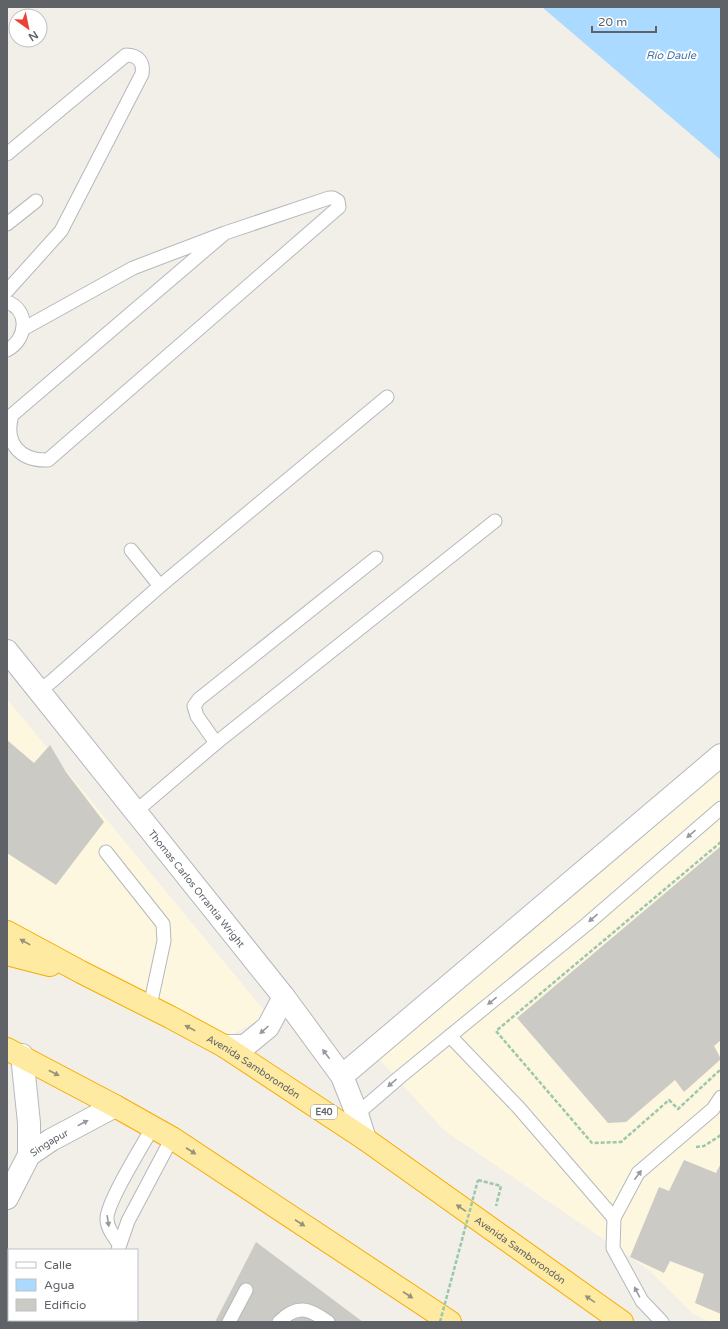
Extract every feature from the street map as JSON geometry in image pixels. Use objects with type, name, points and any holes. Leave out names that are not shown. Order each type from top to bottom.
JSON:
[{"type":"highway","name":"Avenida Samborondón","points":[[7,932],[224,1046],[365,1139],[622,1322]]},
{"type":"highway","points":[[7,954],[81,972]]},
{"type":"highway","points":[[11,1051],[116,1106],[172,1138],[450,1322]]},
{"type":"street","name":"Thomas Carlos Orrantia Wright","points":[[7,651],[284,997],[342,1076],[365,1139]]},
{"type":"street","points":[[342,1076],[721,756]]},
{"type":"street","points":[[224,1046],[245,1046],[268,1027],[284,997]]},
{"type":"street","name":"Singapur","points":[[11,1051],[28,1123],[29,1155]]},
{"type":"street","name":"Singapur","points":[[29,1155],[50,1140],[116,1106]]},
{"type":"street","points":[[7,1198],[29,1155]]},
{"type":"lane","points":[[7,154],[126,55],[136,57],[140,61],[142,65],[142,74],[61,231],[7,291]]},
{"type":"lane","points":[[23,329],[133,268],[225,233],[329,198],[336,199],[339,204],[339,207],[48,460],[28,458],[13,444],[9,425],[12,415],[225,233]]},
{"type":"lane","points":[[7,224],[36,201]]},
{"type":"lane","points":[[7,302],[17,310],[22,319],[23,329],[20,339],[13,347],[7,350]]},
{"type":"lane","points":[[39,691],[160,586],[387,397]]},
{"type":"lane","points":[[135,812],[216,743],[495,521]]},
{"type":"lane","points":[[131,550],[160,586]]},
{"type":"lane","points":[[216,743],[197,716],[194,706],[199,699],[376,558]]},
{"type":"lane","points":[[357,1114],[587,924],[721,808]]},
{"type":"lane","points":[[106,852],[163,924],[164,941],[150,1006]]},
{"type":"lane","points":[[450,1036],[519,1108],[614,1218]]},
{"type":"lane","points":[[662,1322],[642,1301],[613,1248],[614,1218],[638,1173],[712,1109],[721,1097]]},
{"type":"lane","points":[[118,1247],[106,1217],[114,1197],[153,1127]]},
{"type":"lane","points":[[118,1247],[131,1215],[172,1138]]},
{"type":"lane","points":[[229,1322],[246,1290]]},
{"type":"lane","points":[[279,1322],[288,1313],[297,1310],[316,1312],[328,1322]]},
{"type":"path","points":[[721,842],[496,1031],[592,1143],[621,1142],[669,1100],[678,1109],[721,1068]]},
{"type":"path","points":[[689,1148],[704,1146],[721,1135]]},
{"type":"path","points":[[440,1322],[478,1180],[501,1186],[496,1204]]},
{"type":"shaded area","points":[[7,699],[268,1015],[228,1037],[7,920]]},
{"type":"shaded area","points":[[721,771],[721,1322],[709,1322],[692,1313],[650,1271],[444,1130],[371,1050]]},
{"type":"water","name":"Río Daule","points":[[542,7],[721,7],[721,160]]},
{"type":"building","points":[[7,740],[34,763],[50,745],[66,772],[104,822],[56,885],[7,853]]},
{"type":"building","points":[[721,846],[721,1040],[714,1046],[721,1059],[684,1092],[675,1080],[626,1122],[608,1123],[517,1018]]},
{"type":"building","points":[[684,1160],[716,1173],[721,1163],[721,1314],[695,1303],[704,1274],[670,1261],[664,1273],[630,1257],[659,1187],[669,1191]]},
{"type":"building","points":[[256,1242],[363,1322],[215,1322]]}]
